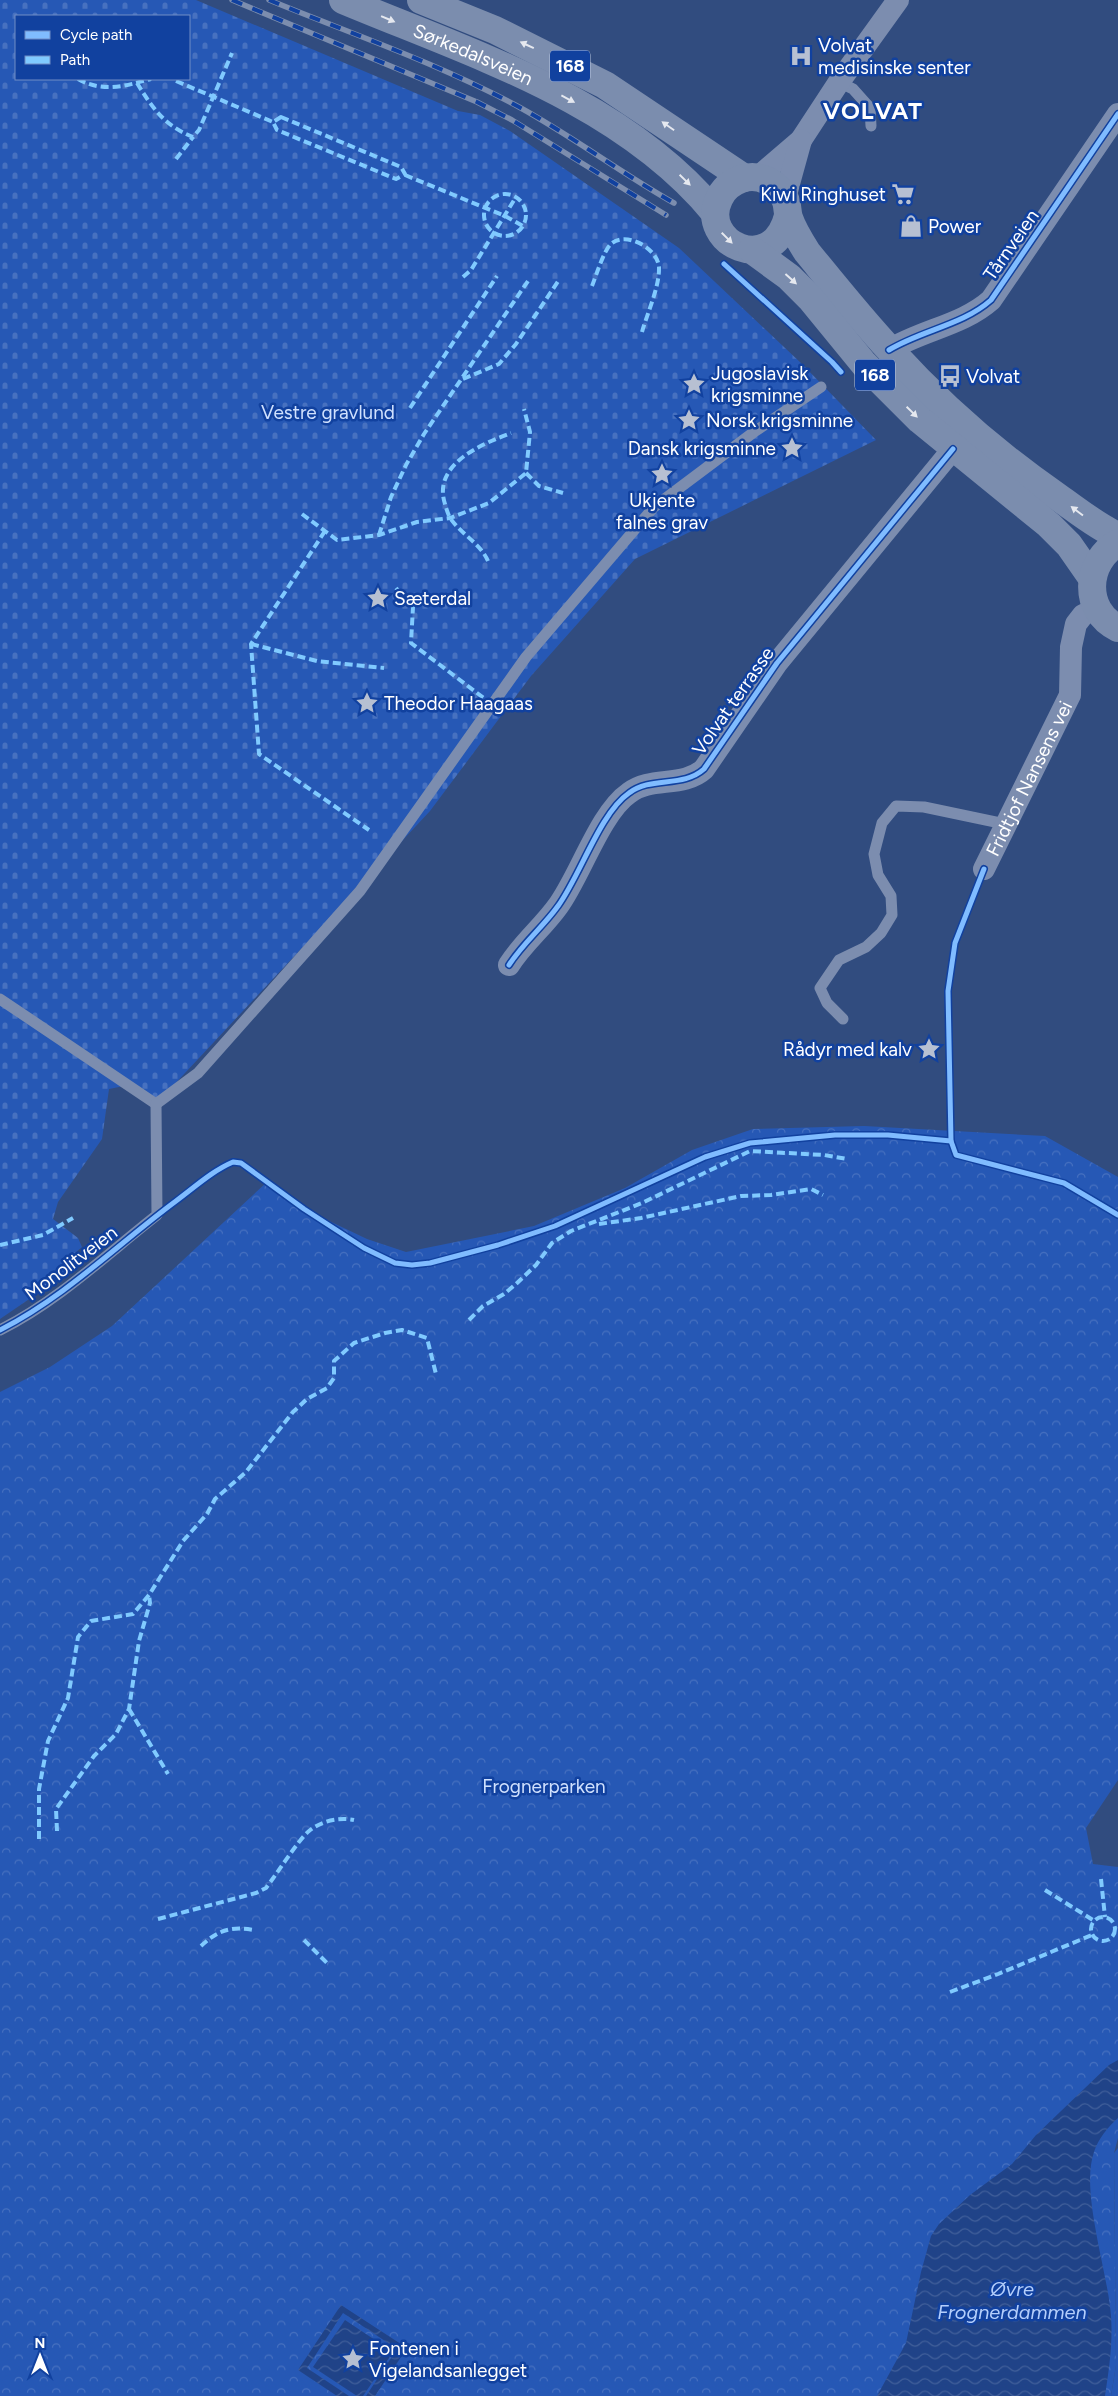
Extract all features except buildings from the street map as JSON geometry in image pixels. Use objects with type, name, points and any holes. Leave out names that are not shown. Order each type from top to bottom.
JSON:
[{"type":"main road","name":"Sørkedalsveien","points":[[343,0],[490,61],[587,110],[664,160],[701,196],[715,213]]},
{"type":"main road","name":"Sørkedalsveien","points":[[421,0],[495,30],[598,81],[751,178]]},
{"type":"main road","points":[[751,178],[774,184],[787,207],[785,229],[777,240],[765,247],[752,250],[730,243],[722,235],[715,213],[717,201],[732,182],[751,178]]},
{"type":"main road","name":"168","points":[[787,207],[796,236],[807,252],[889,350],[968,426],[1026,475],[1094,524],[1118,536]]},
{"type":"main road","name":"168","points":[[752,250],[789,277],[810,298],[864,364],[920,420],[953,449],[1049,525],[1070,545],[1092,578]]},
{"type":"main road","points":[[1118,543],[1109,548],[1098,561],[1092,578],[1092,593],[1097,608],[1104,618],[1118,628]]},
{"type":"street","points":[[751,178],[801,140],[839,82],[898,0]]},
{"type":"street","name":"Tårnveien","points":[[889,350],[912,338],[980,310],[991,300],[1118,114]]},
{"type":"street","points":[[787,207],[801,140]]},
{"type":"street","name":"Volvat terrasse","points":[[509,965],[558,906],[610,814],[621,799],[643,786],[687,779],[696,775],[704,768],[777,663],[953,449]]},
{"type":"street","name":"Fridtjof Nansens vei","points":[[984,868],[1070,695],[1071,647],[1076,624],[1083,615],[1097,608]]},
{"type":"lane","points":[[839,82],[853,89],[870,108],[871,126]]},
{"type":"lane","points":[[0,999],[156,1104],[198,1073],[360,891],[526,657],[654,507],[754,432],[820,387]]},
{"type":"lane","points":[[844,1020],[827,1003],[820,988],[839,960],[866,947],[881,933],[892,915],[892,896],[878,875],[874,854],[882,823],[896,806],[924,807],[1005,824]]},
{"type":"lane","name":"Monolitveien","points":[[0,1330],[24,1317],[93,1268],[157,1215],[156,1104]]},
{"type":"green space","name":"Vestre gravlund","points":[[0,0],[196,0],[458,111],[480,115],[510,131],[679,248],[802,364],[876,440],[635,559],[531,676],[430,811],[156,1104],[129,1085],[109,1089],[102,1139],[58,1202],[53,1219],[78,1238],[82,1247],[75,1253],[82,1263],[0,1319]]},
{"type":"green space","name":"Frognerparken","points":[[864,1126],[1045,1136],[1118,1177],[1118,1780],[1086,1828],[1093,1864],[1118,1867],[1118,2138],[1114,2153],[1116,2365],[1111,2396],[0,2396],[0,1392],[50,1367],[112,1326],[267,1182],[304,1209],[367,1239],[406,1252],[534,1226],[625,1188],[692,1150],[753,1129]]},
{"type":"green space","points":[[1118,2148],[1118,2396],[1111,2396],[1116,2365],[1114,2153]]},
{"type":"water","name":"Øvre Frognerdammen","points":[[1118,2060],[1118,2118],[1107,2129],[1094,2152],[1090,2188],[1092,2210],[1111,2316],[1111,2346],[1105,2396],[877,2396],[906,2343],[921,2272],[931,2236],[939,2224],[970,2195],[1012,2164],[1036,2135],[1109,2065]]},
{"type":"water","points":[[341,2305],[407,2348],[375,2396],[366,2396],[397,2349],[343,2313],[307,2368],[349,2396],[337,2396],[298,2370]]},
{"type":"water","name":"Fontenen i Vigelandsanlegget","points":[[345,2320],[393,2352],[363,2396],[357,2396],[313,2367]]},
{"type":"railway","points":[[232,0],[477,102],[512,120],[666,215]]},
{"type":"railway","points":[[269,0],[396,50],[489,91],[539,118],[674,203]]},
{"type":"marked path","points":[[137,83],[160,116],[175,128],[193,137],[199,130],[232,53]]},
{"type":"marked path","points":[[80,80],[105,87],[123,86],[147,80]]},
{"type":"marked path","points":[[176,81],[273,122]]},
{"type":"marked path","points":[[281,117],[401,167],[405,174],[396,179],[277,130],[273,122],[281,117]]},
{"type":"marked path","points":[[176,159],[193,137]]},
{"type":"marked path","points":[[405,175],[505,216],[523,226]]},
{"type":"marked path","points":[[505,194],[520,200],[526,215],[520,230],[505,236],[490,230],[484,215],[490,200],[505,194]]},
{"type":"marked path","points":[[463,277],[471,270],[516,197]]},
{"type":"marked path","points":[[592,286],[603,257],[611,244],[625,239],[641,244],[648,249],[658,262],[659,269],[655,293],[642,332]]},
{"type":"marked path","points":[[410,408],[497,276]]},
{"type":"marked path","points":[[379,535],[391,497],[406,465],[424,434],[530,278]]},
{"type":"marked path","points":[[463,379],[499,364],[516,344],[559,280]]},
{"type":"marked path","points":[[302,514],[337,540],[379,535],[417,522],[450,518],[489,503],[526,473],[530,432],[524,409]]},
{"type":"marked path","points":[[488,561],[476,544],[450,518],[443,490],[446,478],[462,458],[487,443],[511,433]]},
{"type":"marked path","points":[[526,473],[539,486],[563,493]]},
{"type":"marked path","points":[[325,531],[251,644],[259,754],[369,830]]},
{"type":"marked path","points":[[396,588],[413,607],[411,643],[493,705]]},
{"type":"marked path","points":[[251,644],[317,661],[384,668]]},
{"type":"marked path","points":[[469,1320],[483,1306],[504,1294],[516,1284],[536,1265],[552,1243],[571,1231],[642,1203],[750,1151],[824,1155],[847,1159]]},
{"type":"marked path","points":[[599,1224],[641,1218],[741,1196],[771,1195],[811,1189],[823,1195]]},
{"type":"marked path","points":[[0,1245],[43,1235],[73,1218]]},
{"type":"marked path","points":[[39,1839],[39,1789],[48,1741],[68,1698],[78,1637],[91,1621],[133,1614],[149,1595],[183,1541],[207,1514],[215,1499],[246,1472],[293,1412],[307,1399],[327,1388],[334,1378],[334,1361],[354,1343],[385,1333],[402,1330],[427,1338],[436,1374]]},
{"type":"marked path","points":[[57,1831],[56,1809],[94,1756],[116,1734],[129,1709],[139,1641],[150,1603],[149,1595]]},
{"type":"marked path","points":[[129,1709],[168,1774]]},
{"type":"marked path","points":[[158,1919],[256,1893],[266,1888],[309,1831],[330,1821],[354,1820]]},
{"type":"marked path","points":[[1101,1879],[1105,1917]]},
{"type":"marked path","points":[[1045,1890],[1093,1920]]},
{"type":"marked path","points":[[1103,1917],[1112,1920],[1115,1929],[1112,1938],[1103,1941],[1094,1938],[1091,1929],[1094,1920],[1103,1917]]},
{"type":"marked path","points":[[201,1946],[213,1936],[225,1930],[254,1930]]},
{"type":"marked path","points":[[950,1992],[1092,1935]]},
{"type":"marked path","points":[[304,1940],[327,1963]]},
{"type":"cycle path","points":[[889,350],[915,337],[968,316],[991,300],[1118,114]]},
{"type":"cycle path","points":[[724,264],[841,372]]},
{"type":"cycle path","points":[[509,965],[520,949],[558,906],[600,830],[619,802],[638,788],[687,778],[696,775],[704,769],[777,663],[953,449]]},
{"type":"cycle path","points":[[984,869],[955,943],[948,991],[951,1141],[956,1155],[1064,1183],[1118,1215]]},
{"type":"cycle path","points":[[0,1330],[47,1302],[204,1180],[233,1162],[241,1163],[304,1209],[364,1248],[395,1263],[412,1265],[430,1263],[498,1245],[555,1226],[705,1157],[750,1143],[835,1135],[888,1135],[951,1141]]},
{"type":"place","name":"Volvat medisinske senter","points":[[801,56]]},
{"type":"place","name":"Kiwi Ringhuset","points":[[903,194]]},
{"type":"place","name":"Power","points":[[911,226]]},
{"type":"place","name":"Volvat","points":[[950,376]]},
{"type":"place","name":"Jugoslavisk krigsminne","points":[[694,384]]},
{"type":"place","name":"Norsk krigsminne","points":[[689,420]]},
{"type":"place","name":"Dansk krigsminne","points":[[792,448]]},
{"type":"place","name":"Ukjente falnes grav","points":[[662,474]]},
{"type":"place","name":"Sæterdal","points":[[378,598]]},
{"type":"place","name":"Theodor Haagaas","points":[[367,703]]},
{"type":"place","name":"Rådyr med kalv","points":[[929,1049]]},
{"type":"place","name":"Fontenen i Vigelandsanlegget","points":[[353,2359]]},
{"type":"district","name":"VOLVAT","points":[[873,110]]}]
